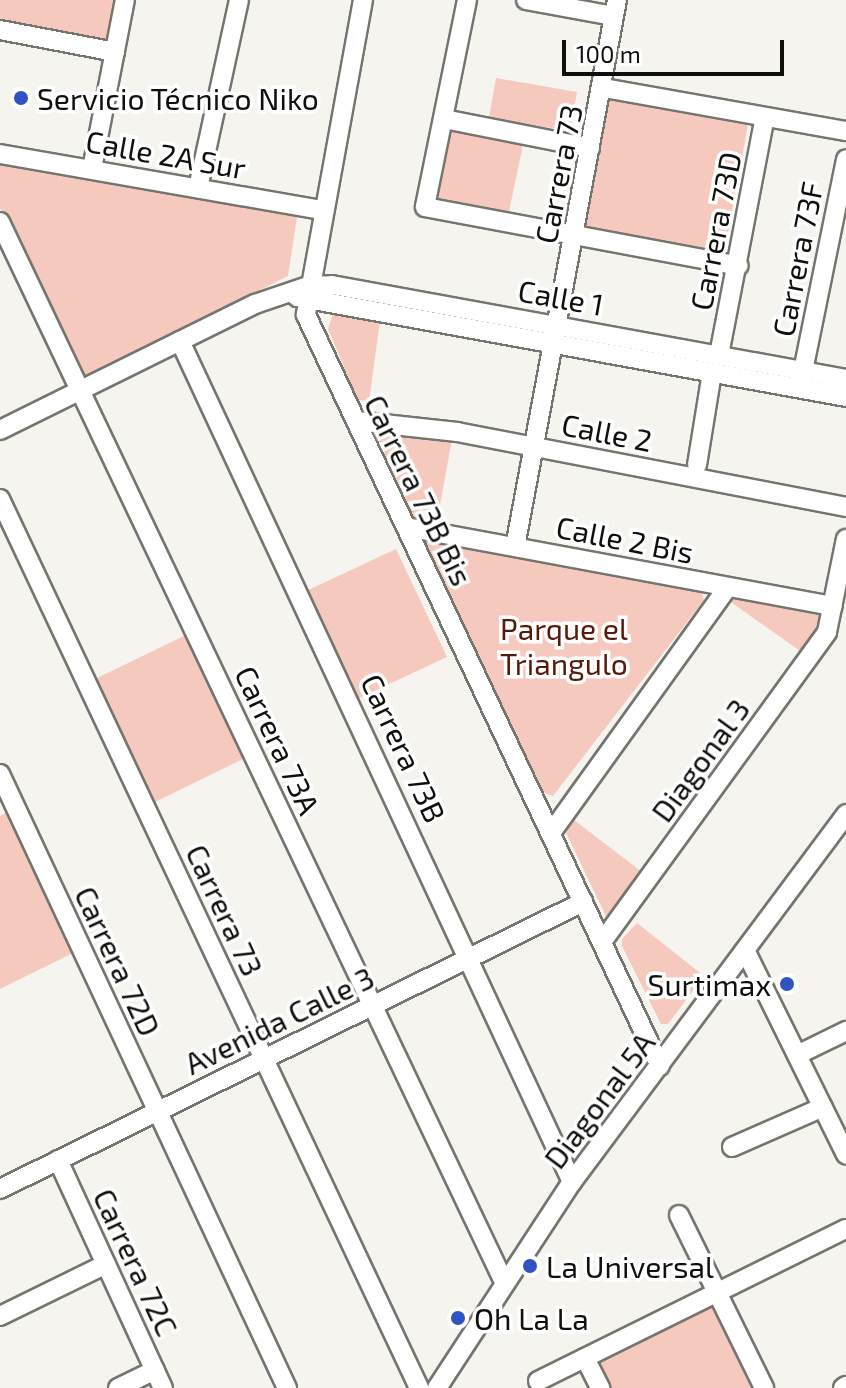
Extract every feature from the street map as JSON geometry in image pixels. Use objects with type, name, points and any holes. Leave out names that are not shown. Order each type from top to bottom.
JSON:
[{"type":"street","points":[[92,169],[125,0]]},
{"type":"street","points":[[198,188],[239,0]]},
{"type":"street","name":"Carrera 73B Bis","points":[[363,0],[307,292],[313,333],[660,1066]]},
{"type":"street","points":[[467,0],[425,207],[739,266]]},
{"type":"street","points":[[526,0],[616,8]]},
{"type":"street","name":"Carrera 73","points":[[515,547],[573,234],[604,88],[616,8]]},
{"type":"street","points":[[0,30],[115,52]]},
{"type":"street","points":[[604,88],[846,131]]},
{"type":"street","name":"Carrera 73D","points":[[697,465],[739,266],[765,117]]},
{"type":"street","points":[[444,119],[590,148]]},
{"type":"street","name":"Calle 2A Sur","points":[[0,154],[322,210]]},
{"type":"street","name":"Carrera 73F","points":[[805,362],[846,159]]},
{"type":"street","name":"Carrera 73A","points":[[0,222],[504,1282]]},
{"type":"street","name":"Calle 1","points":[[0,430],[266,299],[332,285],[556,334],[779,376],[846,397]]},
{"type":"street","name":"Carrera 73B","points":[[180,341],[471,957],[572,1182]]},
{"type":"street","name":"Calle 1","points":[[779,376],[805,362],[846,379]]},
{"type":"street","name":"Calle 2","points":[[356,421],[533,447],[846,507]]},
{"type":"street","name":"Carrera 73","points":[[0,499],[419,1388]]},
{"type":"street","name":"Calle 2 Bis","points":[[406,527],[833,606]]},
{"type":"street","name":"Diagonal 3","points":[[602,942],[820,643],[833,606],[846,539]]},
{"type":"street","points":[[551,833],[728,587]]},
{"type":"street","name":"Carrera 72D","points":[[0,774],[6,805],[157,1111],[287,1388]]},
{"type":"street","name":"Diagonal 5A","points":[[437,1388],[572,1182],[846,814]]},
{"type":"street","name":"Avenida Calle 3","points":[[0,1189],[583,902]]},
{"type":"street","points":[[745,950],[846,1154]]},
{"type":"street","points":[[797,1055],[846,1031]]},
{"type":"street","points":[[732,1147],[823,1107]]},
{"type":"street","name":"Carrera 72C","points":[[58,1160],[163,1388]]},
{"type":"street","points":[[679,1215],[764,1388]]},
{"type":"street","points":[[538,1381],[846,1229]]},
{"type":"street","points":[[0,1316],[106,1264]]},
{"type":"street","points":[[585,1358],[600,1388]]},
{"type":"street","points":[[118,1388],[155,1370]]},
{"type":"green space","points":[[0,0],[120,0],[112,44],[0,23]]},
{"type":"green space","points":[[496,78],[577,92],[570,131],[489,118]]},
{"type":"green space","points":[[608,99],[748,125],[724,254],[584,229]]},
{"type":"green space","points":[[450,130],[523,145],[508,216],[435,200]]},
{"type":"green space","points":[[0,162],[297,217],[288,276],[82,379],[0,208]]},
{"type":"green space","points":[[333,313],[380,321],[369,401],[358,400],[328,329]]},
{"type":"green space","points":[[375,433],[452,439],[436,527],[416,521]]},
{"type":"green space","name":"Parque el Triangulo","points":[[423,535],[700,589],[704,600],[553,796],[542,792],[420,541]]},
{"type":"green space","points":[[396,549],[447,657],[355,700],[304,592]]},
{"type":"green space","points":[[734,591],[824,607],[822,627],[803,653],[728,600]]},
{"type":"green space","points":[[186,635],[245,758],[153,803],[93,680]]},
{"type":"green space","points":[[7,812],[75,952],[0,989],[0,816]]},
{"type":"green space","points":[[574,820],[646,875],[610,924],[566,833]]},
{"type":"green space","points":[[637,923],[704,976],[668,1024],[661,1024],[622,946],[622,939]]},
{"type":"green space","points":[[709,1302],[752,1388],[607,1388],[593,1360]]},
{"type":"place","name":"Servicio Técnico Niko","points":[[21,98]]},
{"type":"place","name":"Surtimax","points":[[787,984]]},
{"type":"place","name":"La Universal","points":[[530,1266]]},
{"type":"place","name":"Oh La La","points":[[458,1318]]}]
